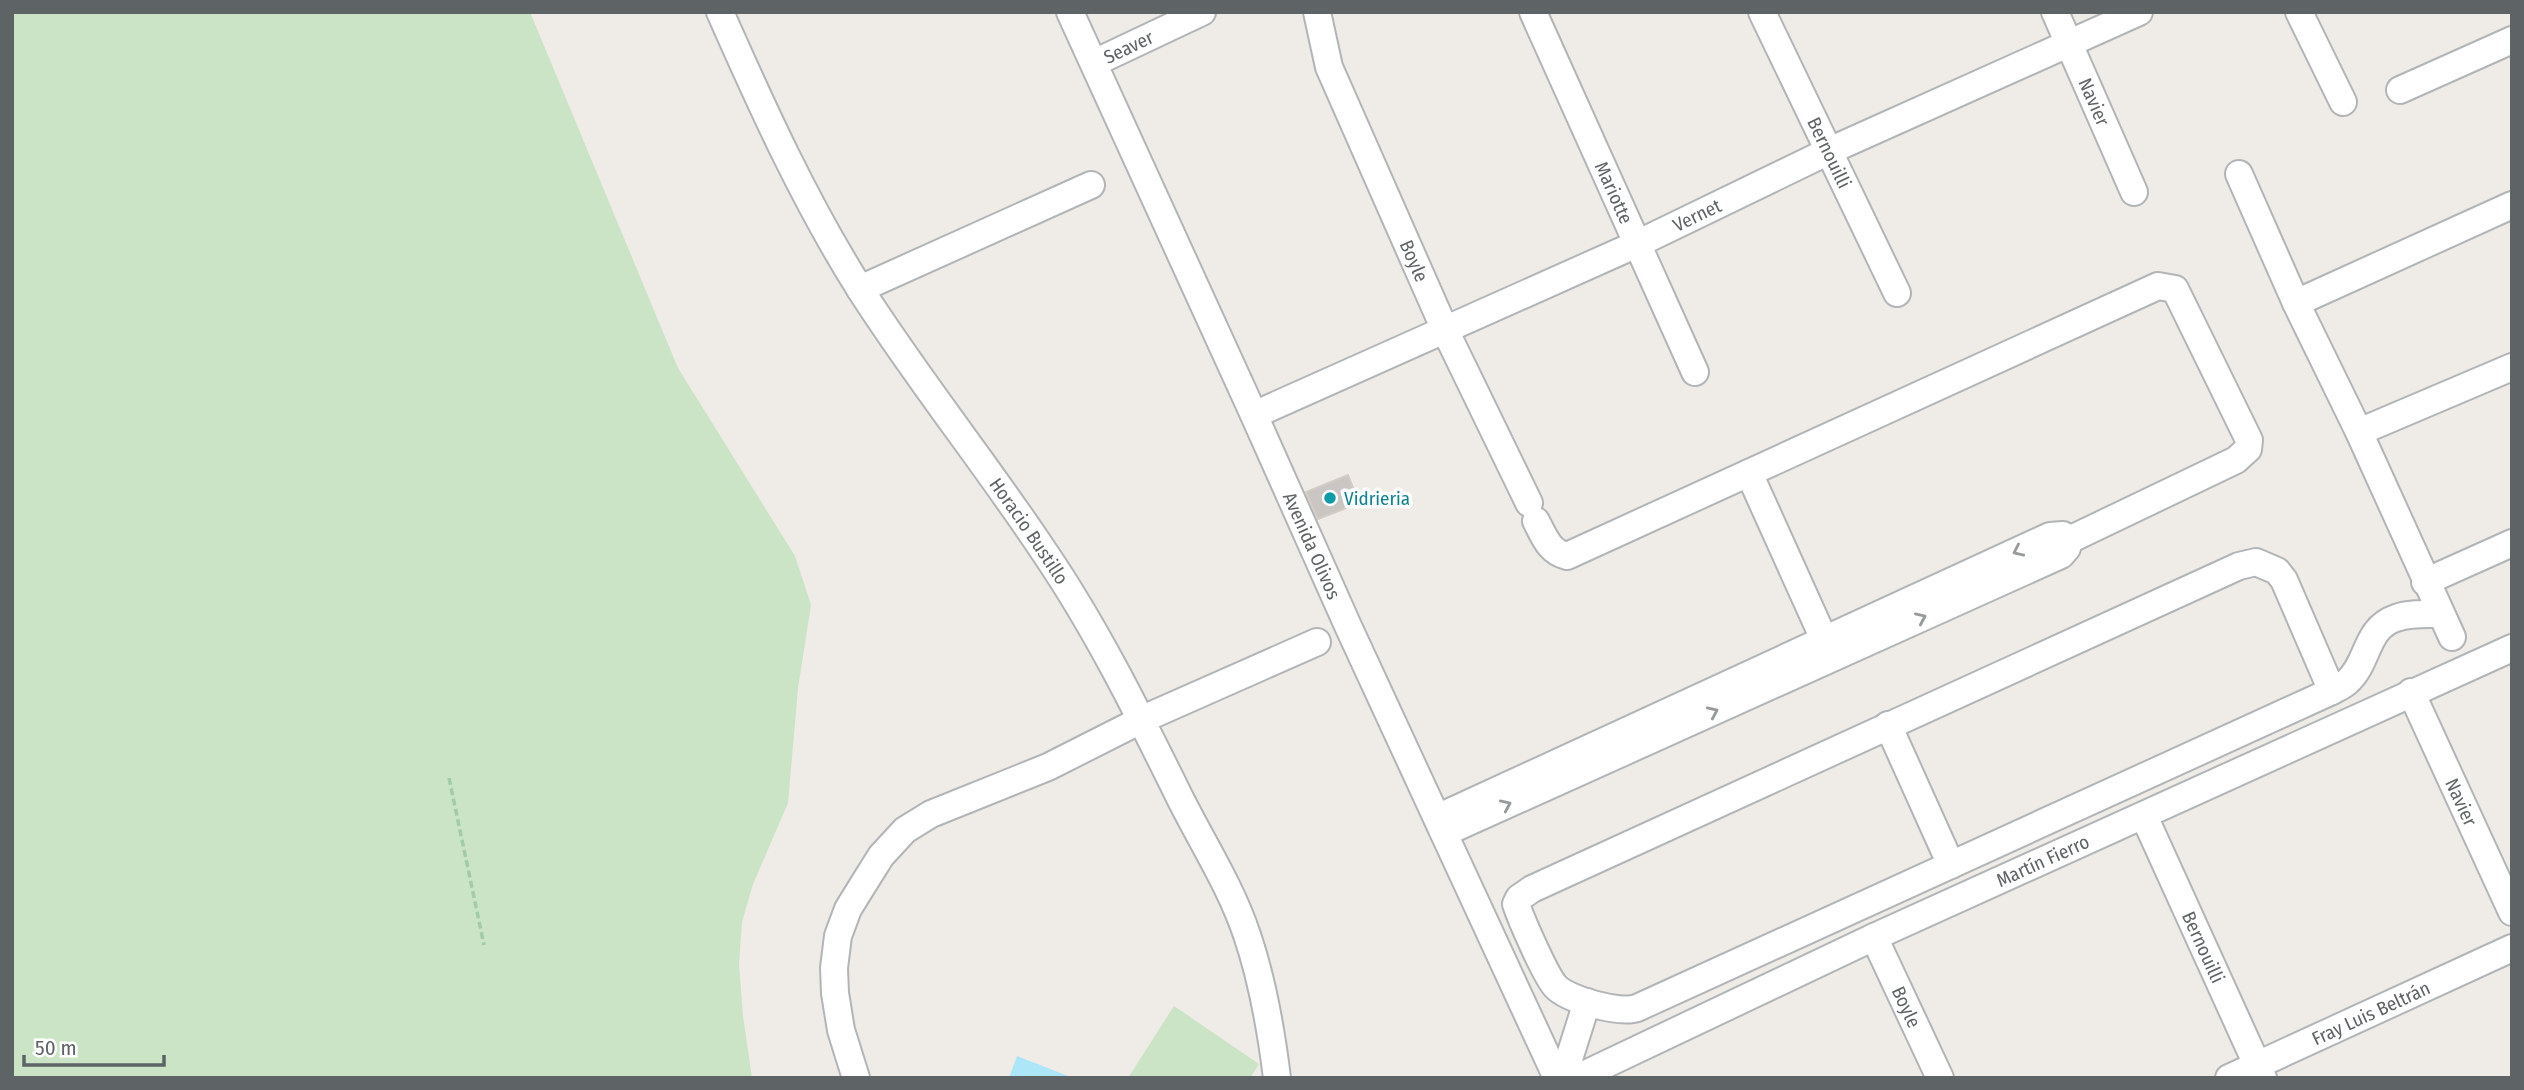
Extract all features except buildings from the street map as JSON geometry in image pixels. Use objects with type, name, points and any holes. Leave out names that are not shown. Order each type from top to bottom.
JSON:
[{"type":"street","name":"Horacio Bustillo","points":[[720,12],[817,215],[860,289],[1046,555],[1089,623],[1143,719],[1220,872],[1246,933],[1270,1022],[1277,1078]]},
{"type":"street","name":"Avenida Olivos","points":[[1070,12],[1348,626],[1557,1078]]},
{"type":"street","name":"Seaver","points":[[1094,63],[1202,12]]},
{"type":"street","name":"Boyle","points":[[1317,12],[1329,67],[1445,330],[1550,547],[1567,556],[1749,474]]},
{"type":"street","name":"Mariotte","points":[[1533,12],[1695,372]]},
{"type":"street","name":"Bernouilli","points":[[1762,12],[1897,293]]},
{"type":"street","name":"Navier","points":[[2054,12],[2134,192]]},
{"type":"street","name":"Vernet","points":[[1254,415],[1637,244],[1829,151],[2139,12]]},
{"type":"street","points":[[2299,12],[2343,102]]},
{"type":"street","points":[[2400,90],[2512,40]]},
{"type":"street","points":[[2239,174],[2446,626],[2398,617],[2384,623],[2371,638],[2347,682],[2332,691],[1629,1011],[1587,1002],[1554,986],[1516,904],[1519,898],[1545,883],[2239,566],[2256,562],[2277,571],[2284,580],[2332,691]]},
{"type":"street","points":[[860,289],[1091,185]]},
{"type":"street","points":[[2296,303],[2512,205]]},
{"type":"street","points":[[1440,826],[1829,649],[2062,555],[2068,540],[2236,460],[2248,449],[2249,440],[2175,289],[2158,286],[1749,474],[1829,649]]},
{"type":"street","points":[[2359,432],[2512,367]]},
{"type":"street","points":[[2426,582],[2512,542]]},
{"type":"street","points":[[856,1078],[841,1030],[835,993],[834,968],[838,936],[848,909],[881,856],[905,830],[931,814],[1048,767],[1143,719],[1317,642]]},
{"type":"street","name":"Martín Fierro","points":[[1577,1078],[1874,937],[2512,648]]},
{"type":"street","name":"Navier","points":[[2411,692],[2512,912]]},
{"type":"street","points":[[1888,725],[1951,865]]},
{"type":"street","name":"Bernouilli","points":[[2144,816],[2260,1071]]},
{"type":"street","name":"Boyle","points":[[1874,937],[1940,1078]]},
{"type":"street","name":"Fray Luis Beltrán","points":[[2229,1078],[2260,1071],[2512,948]]},
{"type":"street","points":[[1563,1078],[1587,1002]]},
{"type":"path","points":[[449,778],[484,945]]},
{"type":"green space","points":[[12,12],[530,12],[678,368],[795,556],[811,605],[798,688],[788,803],[753,884],[742,922],[739,964],[752,1078],[12,1078]]},
{"type":"green space","points":[[1174,1006],[1259,1064],[1250,1078],[1128,1078]]},
{"type":"water","points":[[1017,1056],[1068,1076],[1068,1078],[1009,1078]]},
{"type":"place","name":"Vidrieria","points":[[1330,498]]}]
